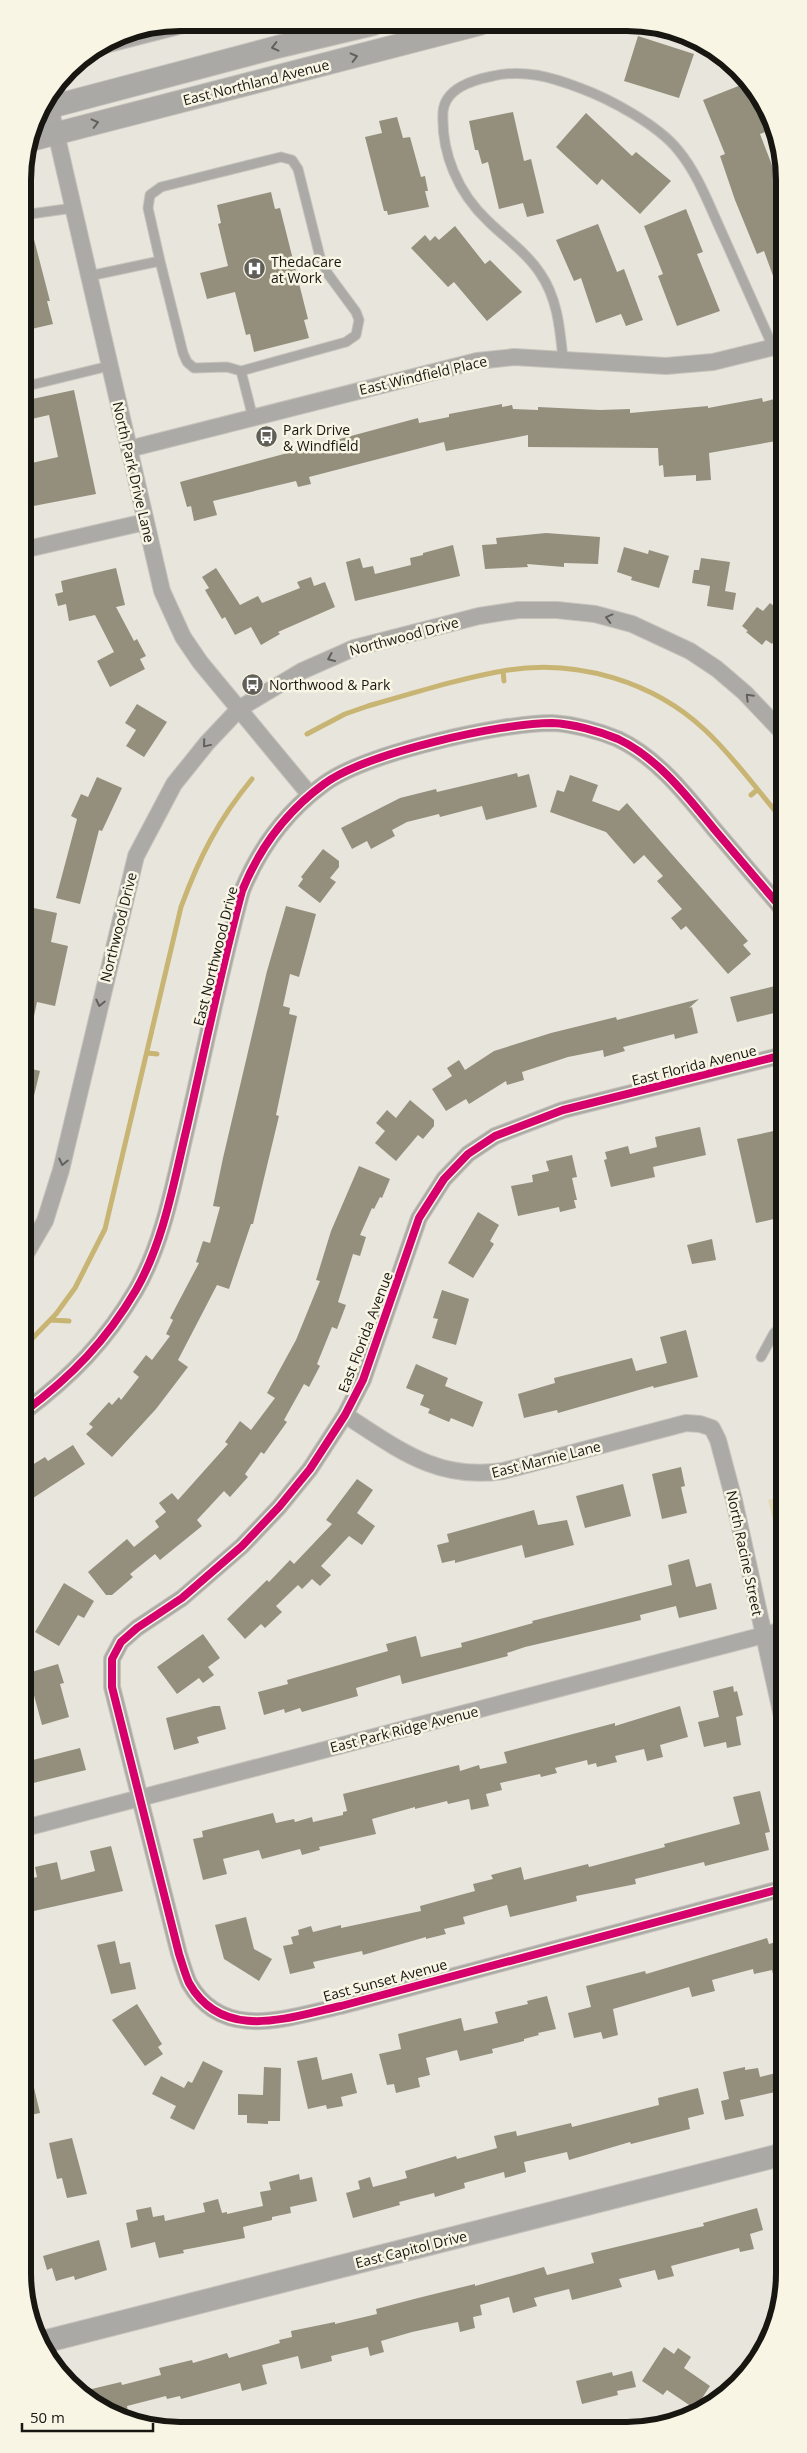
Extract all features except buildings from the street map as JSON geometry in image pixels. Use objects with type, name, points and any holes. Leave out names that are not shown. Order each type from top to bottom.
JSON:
[{"type":"main road","name":"East Northland Avenue","points":[[37,138],[451,31]]},
{"type":"main road","name":"East Northland Avenue","points":[[51,106],[277,46],[340,32]]},
{"type":"main road","name":"East Capitol Drive","points":[[48,2341],[775,2156]]},
{"type":"street","name":"North Park Drive Lane","points":[[47,114],[56,133],[162,591],[180,630],[200,662],[240,708],[310,795]]},
{"type":"street","name":"East Windfield Place","points":[[129,449],[477,361],[514,357],[640,366],[689,365],[776,346]]},
{"type":"street","points":[[32,548],[145,522]]},
{"type":"street","name":"Northwood Drive","points":[[31,1244],[45,1221],[61,1170],[136,856],[174,784],[207,742],[240,708],[302,671],[354,648],[479,616],[518,610],[557,610],[594,614],[632,624],[690,652],[717,669],[746,693],[776,725]]},
{"type":"street","name":"East Northwood Drive","points":[[31,1406],[79,1367],[103,1340],[137,1288],[150,1262],[173,1188],[242,890],[251,870],[271,836],[310,795],[326,782],[373,760],[518,724],[554,723],[587,729],[618,739],[662,769],[776,903]]},
{"type":"street","name":"East Florida Avenue","points":[[139,1798],[112,1687],[112,1659],[121,1642],[137,1628],[182,1598],[242,1546],[279,1507],[310,1469],[345,1416],[363,1380],[419,1218],[444,1179],[468,1154],[496,1136],[563,1110],[776,1057]]},
{"type":"street","name":"East Marnie Lane","points":[[345,1416],[404,1452],[430,1465],[456,1473],[482,1474],[503,1471],[686,1423],[700,1424]]},
{"type":"street","name":"North Racine Street","points":[[700,1424],[712,1428],[718,1440],[775,1685]]},
{"type":"street","name":"East Park Ridge Avenue","points":[[31,1826],[775,1632]]},
{"type":"street","name":"East Sunset Avenue","points":[[139,1798],[188,1981],[198,1996],[211,2008],[229,2018],[251,2022],[267,2022],[342,2006],[775,1890]]},
{"type":"lane","points":[[563,359],[553,297],[546,283],[531,262],[485,219],[457,181],[450,162],[443,126],[443,109],[448,97],[457,88],[476,80],[500,74],[526,72],[555,79],[598,95],[653,128],[677,148],[709,204],[776,344]]},
{"type":"lane","points":[[281,157],[292,160],[298,169],[320,257],[328,274],[356,312],[359,320],[356,335],[346,342],[241,371],[227,367],[194,368],[187,362],[182,353],[160,261],[148,208],[150,196],[161,187],[281,157]]},
{"type":"lane","points":[[32,214],[73,208]]},
{"type":"lane","points":[[89,276],[160,261]]},
{"type":"lane","points":[[32,385],[109,366]]},
{"type":"lane","points":[[241,371],[253,418]]},
{"type":"lane","points":[[760,1357],[775,1332]]},
{"type":"shaded area","points":[[775,1498],[775,1530],[768,1500]]},
{"type":"waterway","points":[[307,734],[345,714],[368,706],[473,677],[534,667],[588,671],[639,687],[685,713],[726,751],[776,811]]},
{"type":"waterway","points":[[503,671],[504,681]]},
{"type":"waterway","points":[[31,1339],[56,1314],[75,1288],[105,1229],[181,907],[210,840],[229,809],[252,779]]},
{"type":"waterway","points":[[751,795],[757,790]]},
{"type":"waterway","points":[[147,1053],[157,1054]]},
{"type":"waterway","points":[[51,1320],[69,1321]]},
{"type":"cycle path","points":[[31,1406],[73,1371],[100,1342],[125,1308],[146,1271],[161,1231],[173,1189],[220,979],[242,891],[257,860],[276,832],[298,806],[324,784],[344,772],[370,761],[468,734],[529,724],[552,723],[594,731],[618,739],[633,747],[659,767],[682,791],[776,902]]},
{"type":"cycle path","points":[[775,1890],[341,2006],[279,2019],[238,2020],[220,2013],[203,2002],[186,1976],[112,1687],[112,1659],[121,1642],[137,1628],[182,1598],[242,1546],[279,1507],[310,1469],[345,1415],[363,1380],[419,1218],[444,1179],[468,1154],[495,1136],[563,1110],[776,1057]]},
{"type":"place","name":"ThedaCare at Work","points":[[255,269]]},
{"type":"place","name":"Park Drive & Windfield","points":[[267,437]]},
{"type":"place","name":"Northwood & Park","points":[[253,684]]}]
